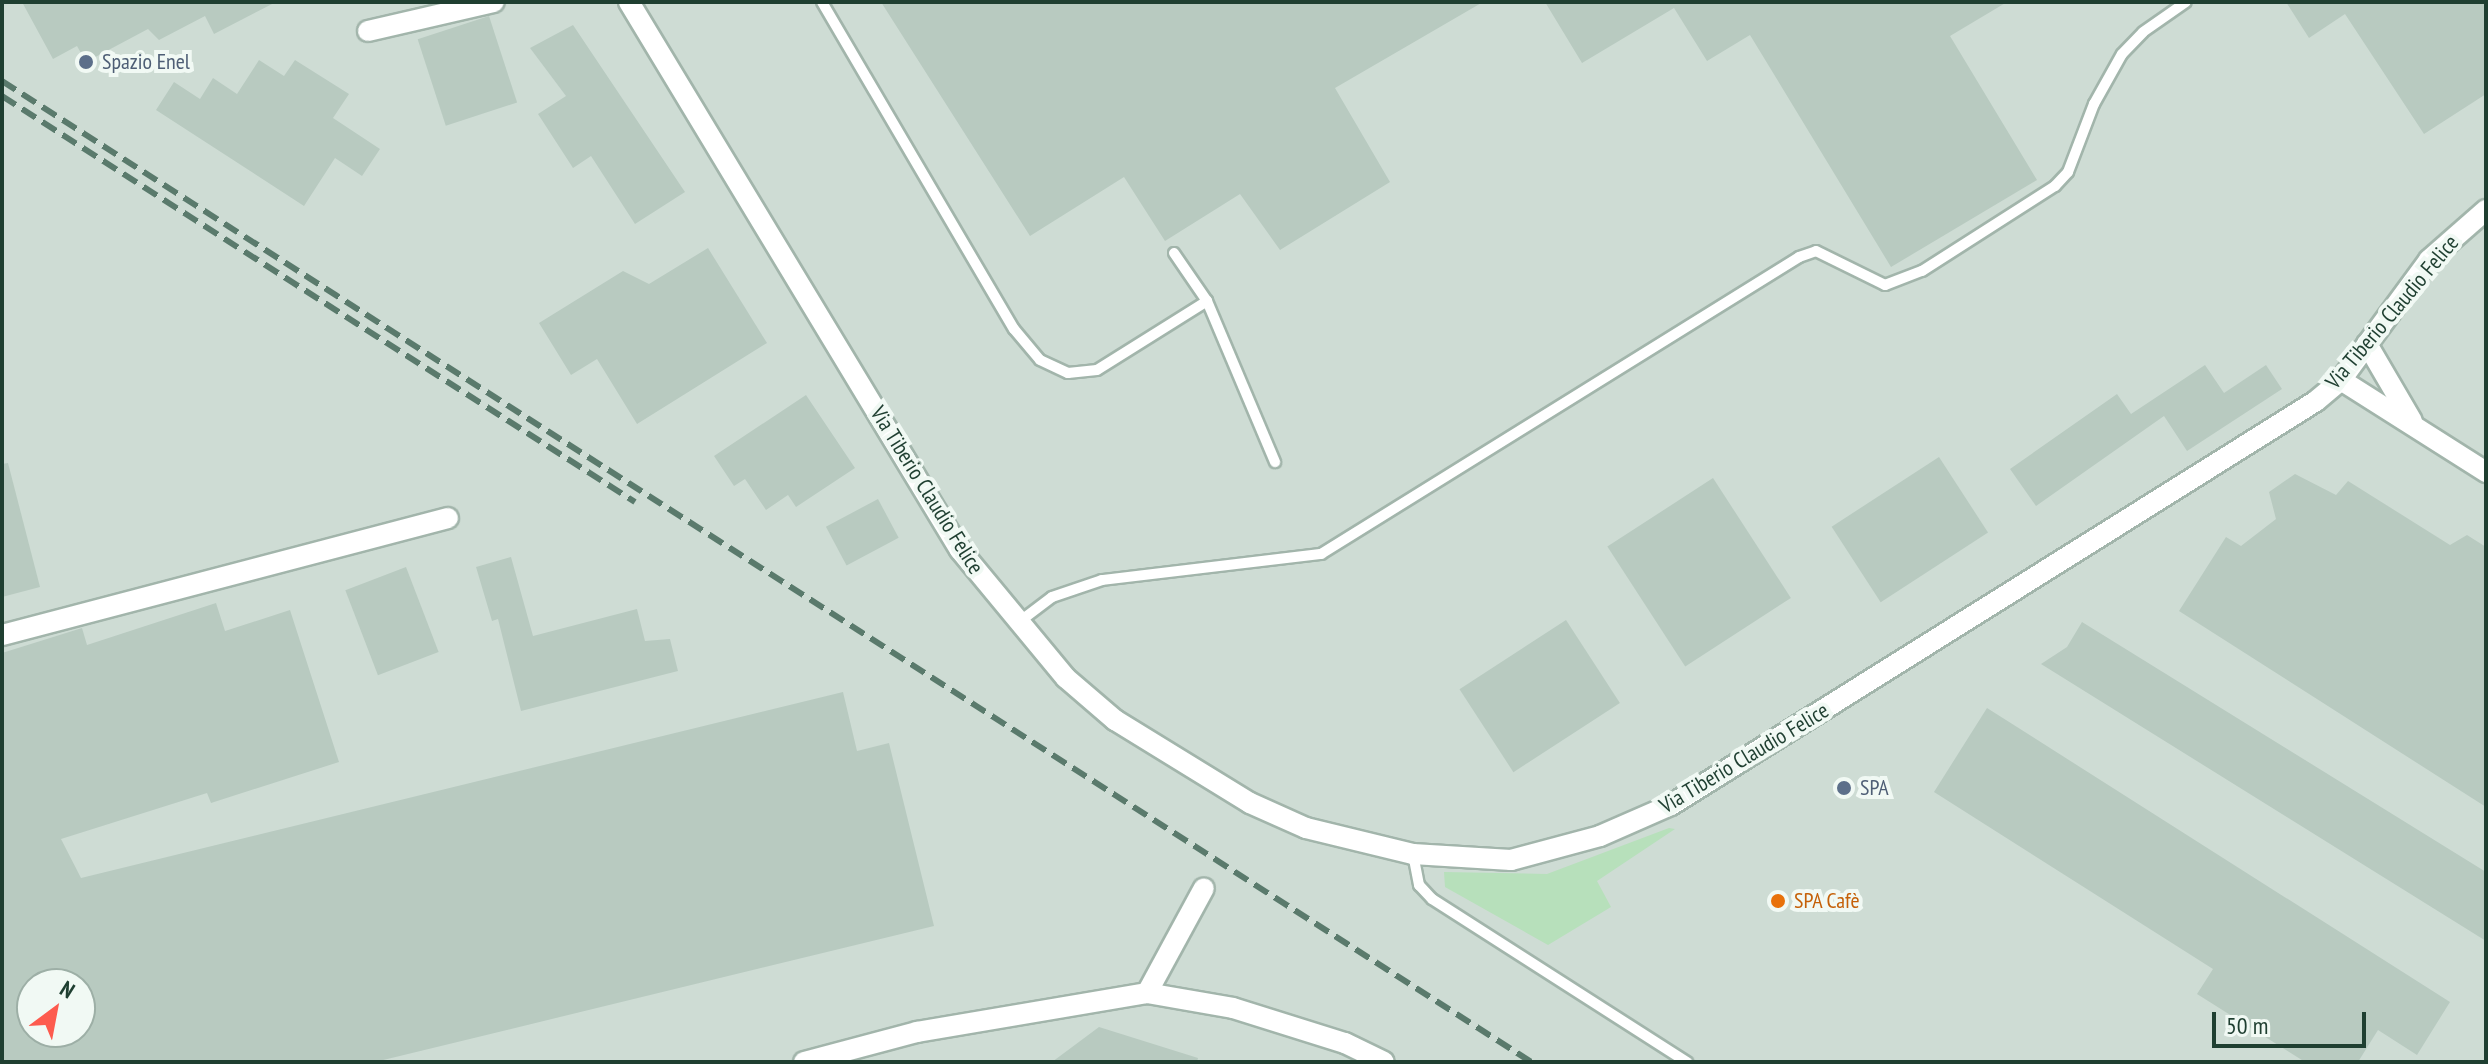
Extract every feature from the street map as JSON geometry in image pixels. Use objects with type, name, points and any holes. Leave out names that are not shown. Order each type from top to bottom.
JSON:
[{"type":"street","points":[[368,31],[494,2]]},
{"type":"street","name":"Via Tiberio Claudio Felice","points":[[629,2],[960,550],[1017,623],[1066,678],[1115,720],[1185,767],[1306,828],[1413,854],[1511,860],[1600,836],[1671,805],[2316,401],[2341,380],[2429,260],[2486,210]]},
{"type":"street","points":[[2367,344],[2416,427]]},
{"type":"street","points":[[2341,380],[2486,472]]},
{"type":"street","points":[[2,635],[448,518]]},
{"type":"street","points":[[1147,993],[1204,888]]},
{"type":"street","points":[[804,1062],[917,1032],[1147,993],[1233,1008],[1345,1043],[1384,1062]]},
{"type":"lane","points":[[822,2],[1014,329],[1040,360],[1068,373],[1097,370],[1207,301]]},
{"type":"lane","points":[[1017,623],[1052,597],[1102,580],[1321,554],[1799,257],[1816,251],[1885,285],[1922,271],[2055,186],[2068,172],[2094,104],[2122,54],[2143,32],[2186,2]]},
{"type":"lane","points":[[1174,253],[1207,301],[1275,462]]},
{"type":"lane","points":[[1413,854],[1419,885],[1432,899],[1687,1062]]},
{"type":"shaded area","points":[[2,2],[2486,2],[2486,1062],[2,1062]]},
{"type":"green space","points":[[1669,828],[1675,829],[1597,881],[1611,907],[1548,945],[1445,887],[1444,872],[1547,874]]},
{"type":"building","points":[[22,2],[276,2],[214,34],[205,16],[159,40],[148,29],[86,62],[77,46],[53,59]]},
{"type":"building","points":[[881,2],[1483,2],[1335,88],[1390,182],[1280,250],[1240,194],[1165,241],[1124,177],[1030,236]]},
{"type":"building","points":[[1545,2],[2007,2],[1950,36],[2037,180],[1891,267],[1750,35],[1707,61],[1674,8],[1582,63]]},
{"type":"building","points":[[2286,2],[2486,2],[2486,94],[2424,134],[2345,14],[2309,38]]},
{"type":"building","points":[[489,16],[517,103],[446,126],[418,39]]},
{"type":"building","points":[[573,25],[685,192],[635,224],[591,156],[573,168],[538,114],[566,96],[530,48]]},
{"type":"building","points":[[259,60],[284,76],[295,60],[349,94],[333,118],[380,149],[362,176],[335,158],[304,206],[156,110],[174,82],[200,99],[213,78],[237,94]]},
{"type":"building","points":[[708,248],[767,343],[637,424],[597,359],[571,375],[539,323],[623,271],[649,284]]},
{"type":"building","points":[[2205,365],[2224,393],[2266,365],[2282,389],[2187,451],[2164,416],[2036,506],[2010,469],[2117,394],[2131,414]]},
{"type":"building","points":[[806,395],[855,468],[796,507],[788,495],[766,510],[745,479],[734,486],[714,456]]},
{"type":"building","points":[[1939,457],[1988,532],[1881,602],[1832,527]]},
{"type":"building","points":[[8,463],[40,587],[2,597],[2,464]]},
{"type":"building","points":[[2295,474],[2336,495],[2348,481],[2450,545],[2467,535],[2486,547],[2486,807],[2179,611],[2226,537],[2241,546],[2276,519],[2269,492]]},
{"type":"building","points":[[1713,478],[1791,598],[1685,667],[1607,547]]},
{"type":"building","points":[[878,499],[899,538],[847,566],[826,527]]},
{"type":"building","points":[[511,557],[533,636],[637,609],[645,641],[670,639],[678,671],[521,711],[498,619],[492,621],[476,567]]},
{"type":"building","points":[[406,567],[439,652],[378,675],[345,590]]},
{"type":"building","points":[[216,603],[225,631],[290,610],[339,762],[211,803],[207,793],[61,839],[81,878],[843,692],[857,751],[889,743],[934,926],[375,1062],[2,1062],[2,653],[82,628],[87,645]]},
{"type":"building","points":[[1566,620],[1620,703],[1513,772],[1459,689]]},
{"type":"building","points":[[2082,622],[2486,872],[2486,941],[2041,664],[2067,647]]},
{"type":"building","points":[[1987,708],[2450,1002],[2417,1055],[2378,1030],[2358,1062],[2305,1062],[2197,994],[2213,969],[1934,792]]},
{"type":"building","points":[[1099,1027],[1198,1058],[1197,1062],[1052,1062]]},
{"type":"railway","points":[[2,81],[1531,1062]]},
{"type":"railway","points":[[2,96],[635,502]]},
{"type":"place","name":"Spazio Enel","points":[[86,62]]},
{"type":"place","name":"SPA","points":[[1844,788]]},
{"type":"place","name":"SPA Cafè","points":[[1778,901]]}]
